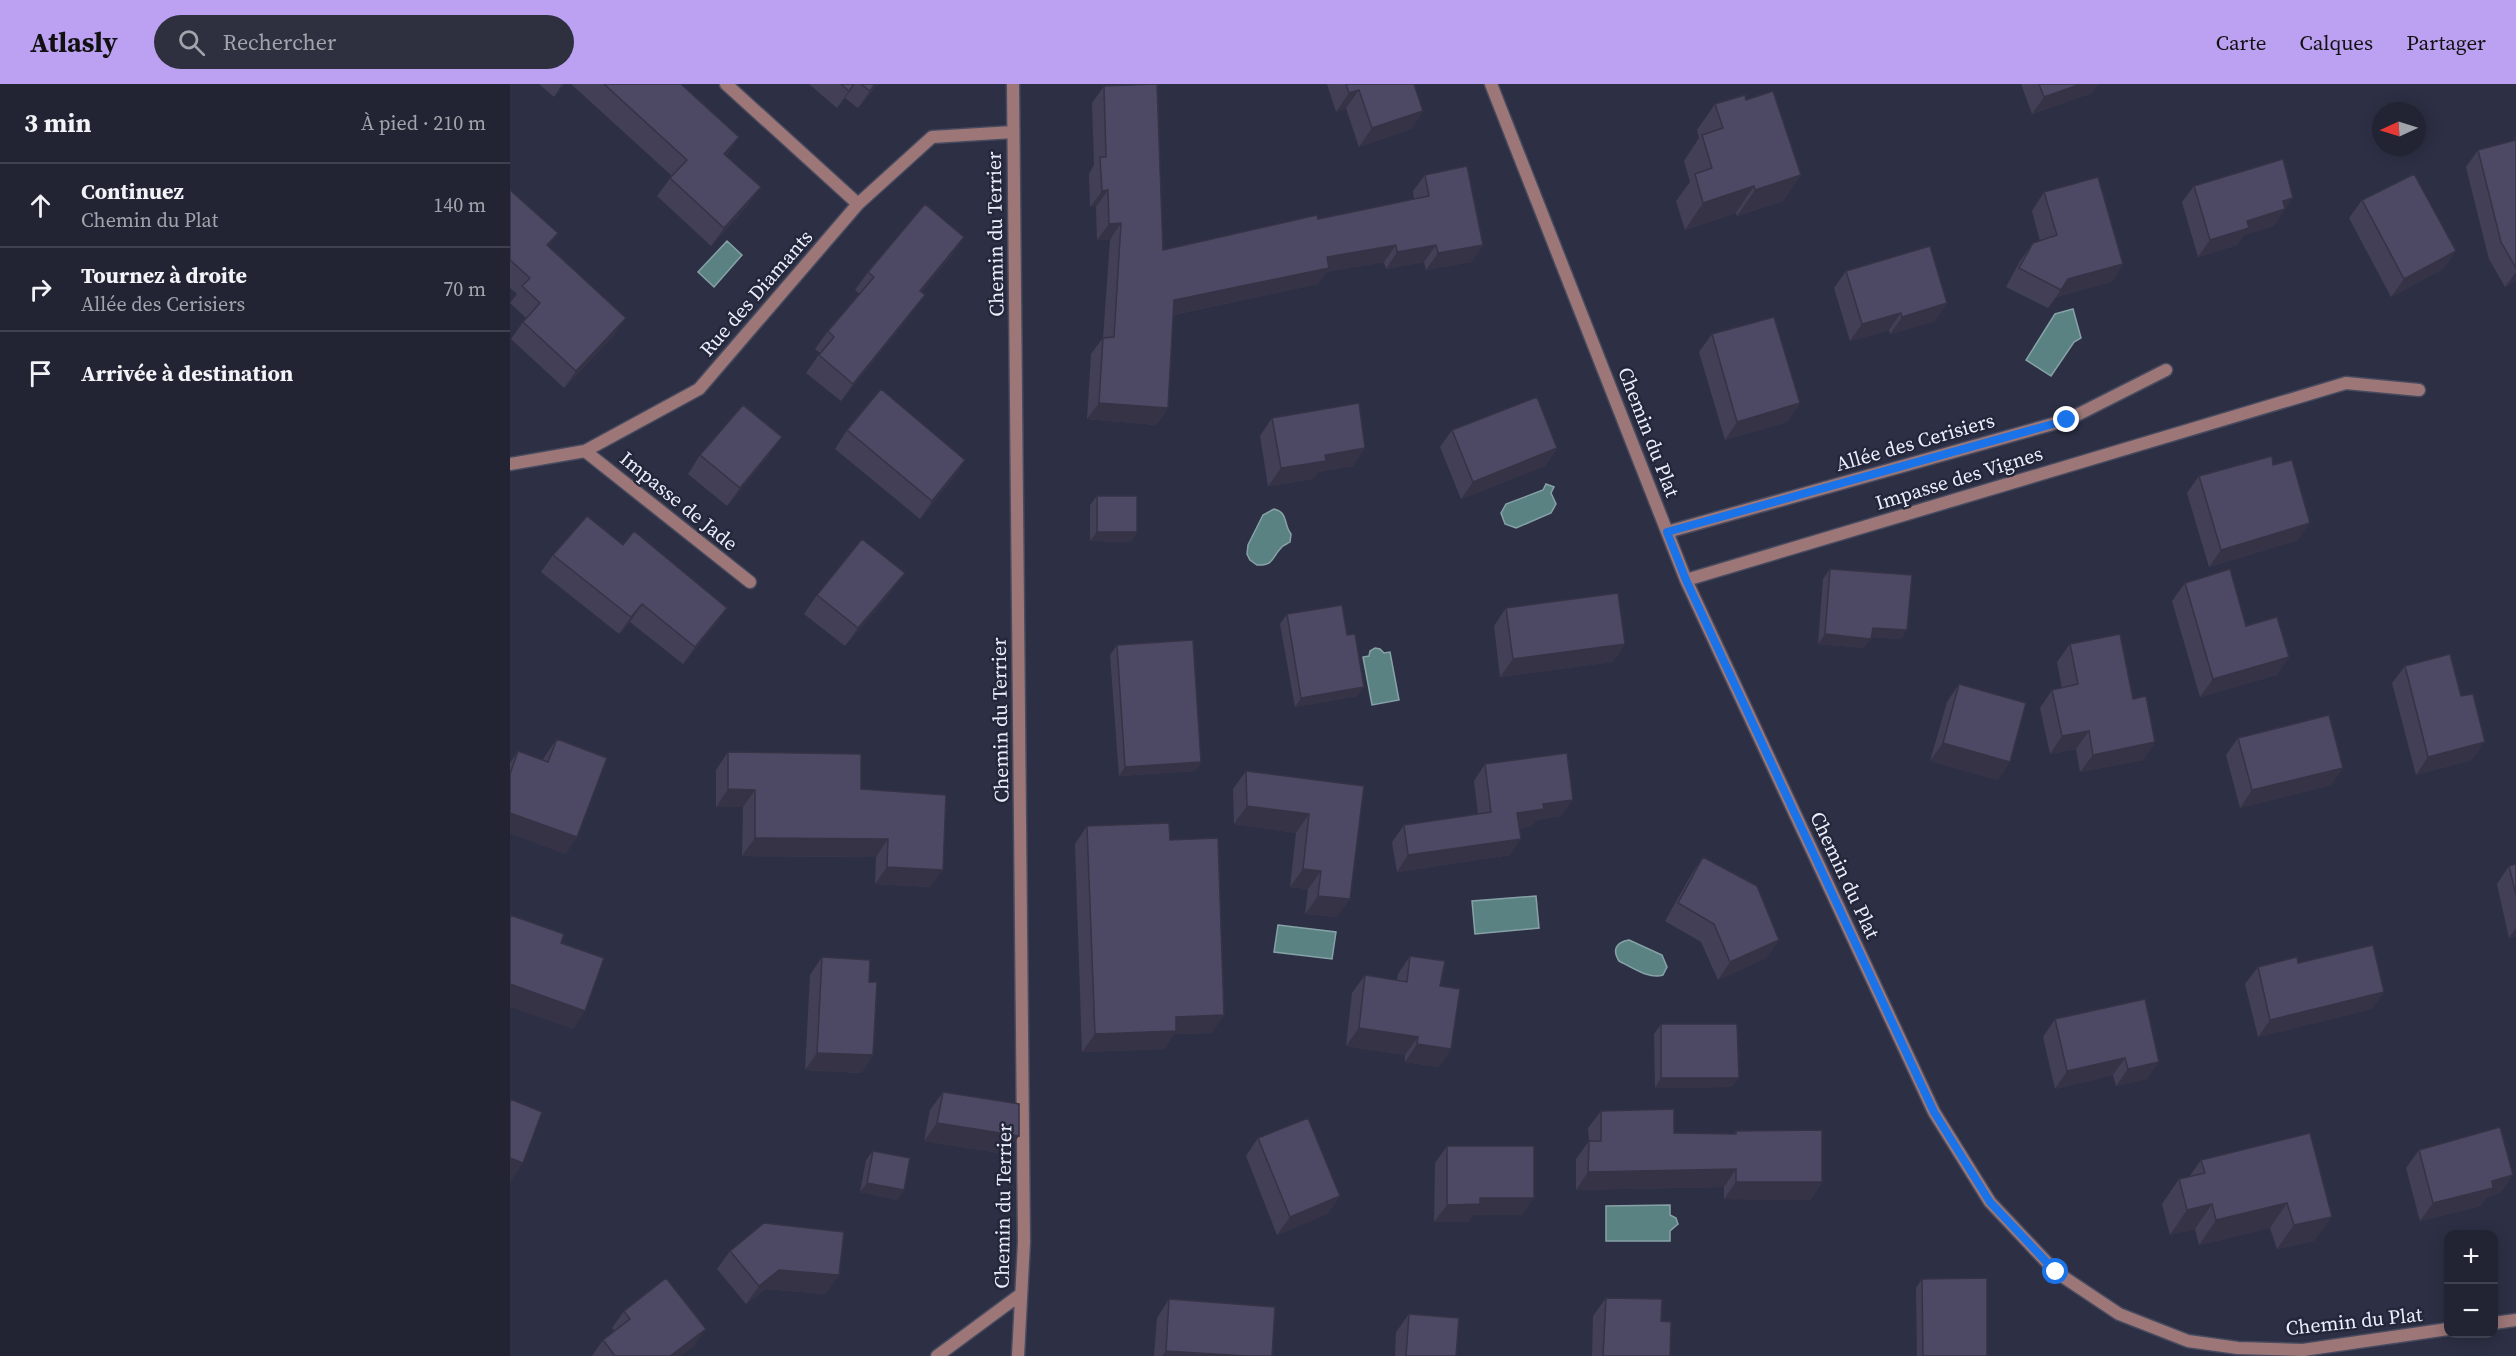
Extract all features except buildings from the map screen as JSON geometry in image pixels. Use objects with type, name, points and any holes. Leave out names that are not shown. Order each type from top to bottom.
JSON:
[{"type":"street","points":[[726,84],[858,204]]},
{"type":"street","name":"Chemin du Terrier","points":[[1013,84],[1024,1242],[1018,1356]]},
{"type":"street","name":"Chemin du Plat","points":[[1491,84],[1686,580],[1934,1112],[1990,1202],[2056,1272],[2119,1314],[2188,1341],[2238,1348],[2303,1350],[2444,1330]]},
{"type":"street","name":"Rue des Diamants","points":[[510,464],[585,451],[699,388],[858,204],[932,138],[1013,132]]},
{"type":"street","name":"Allée des Cerisiers","points":[[1667,532],[2067,420],[2166,370]]},
{"type":"street","name":"Impasse des Vignes","points":[[1686,580],[2346,383],[2419,390]]},
{"type":"street","name":"Impasse de Jade","points":[[585,451],[750,582]]},
{"type":"street","points":[[938,1356],[1021,1294]]},
{"type":"street","points":[[2498,1322],[2516,1320]]},
{"type":"shaded area","points":[[727,241],[742,255],[714,287],[698,272]]},
{"type":"shaded area","points":[[2073,309],[2081,338],[2074,342],[2051,376],[2026,360],[2055,314]]},
{"type":"shaded area","points":[[1546,484],[1554,487],[1551,493],[1556,504],[1551,513],[1516,528],[1505,524],[1501,513],[1506,504],[1543,490]]},
{"type":"shaded area","points":[[1274,509],[1284,516],[1291,534],[1290,542],[1282,547],[1270,562],[1257,565],[1250,560],[1247,554],[1248,545],[1263,515]]},
{"type":"shaded area","points":[[1375,648],[1384,653],[1390,652],[1399,700],[1372,705],[1363,657],[1369,656],[1370,651]]},
{"type":"shaded area","points":[[1536,896],[1539,928],[1475,934],[1472,901]]},
{"type":"shaded area","points":[[1278,925],[1336,932],[1332,959],[1274,952]]},
{"type":"shaded area","points":[[1629,940],[1662,955],[1667,967],[1663,975],[1652,976],[1619,961],[1616,947]]},
{"type":"shaded area","points":[[1670,1205],[1670,1215],[1676,1218],[1678,1224],[1670,1231],[1670,1241],[1606,1241],[1606,1206]]},
{"type":"route","points":[[2056,1272],[1990,1202],[1934,1112],[1686,580],[1667,532],[2067,420]]}]
